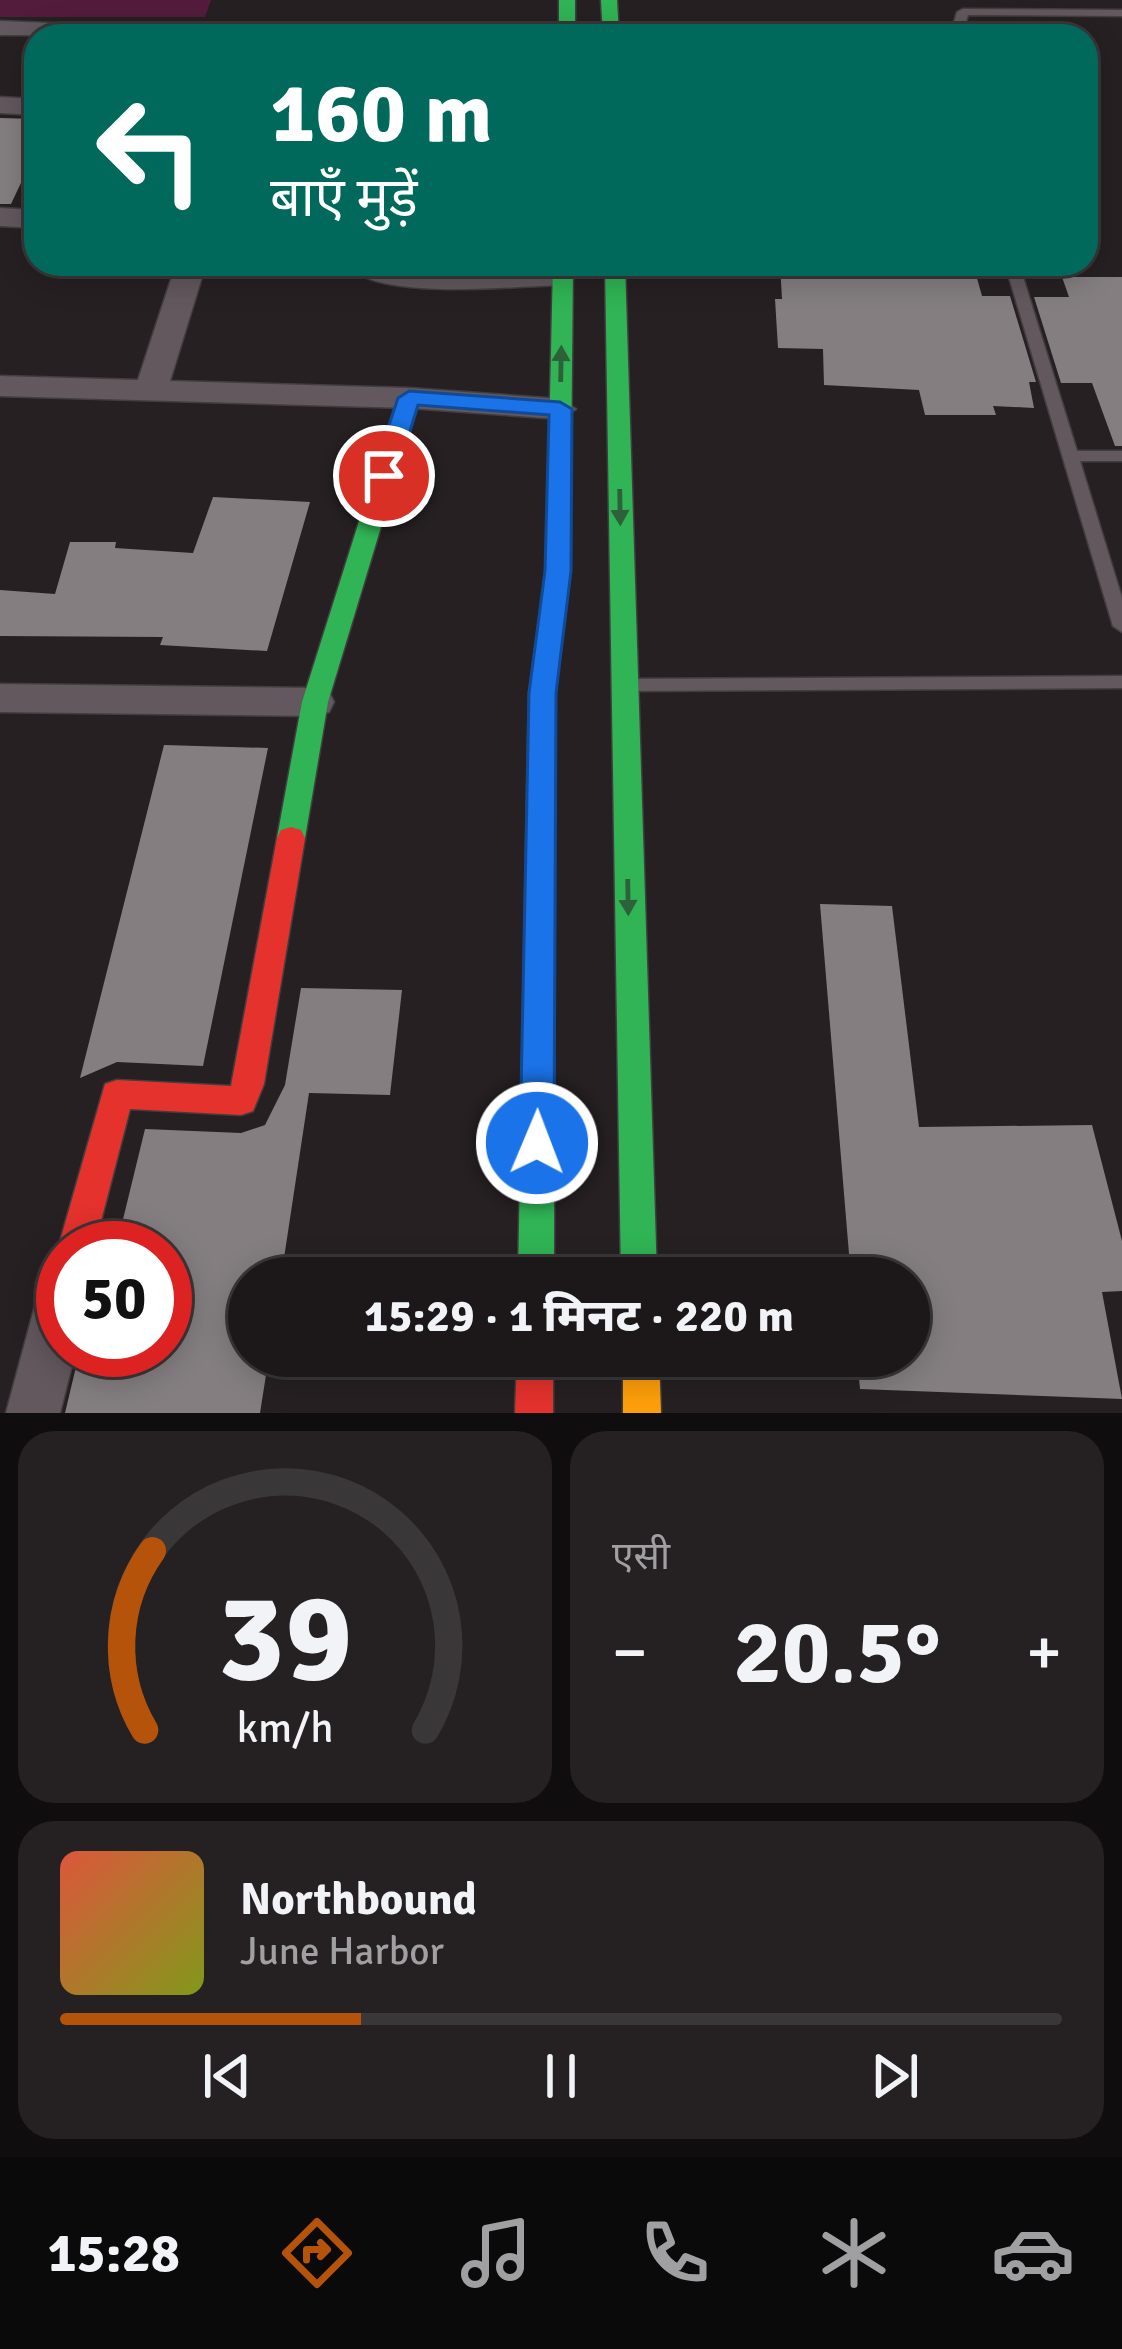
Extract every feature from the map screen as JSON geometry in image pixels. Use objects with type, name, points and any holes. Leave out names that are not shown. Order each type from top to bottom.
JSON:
[{"type":"main road","points":[[536,1257],[542,693],[558,571],[563,276]]},
{"type":"main road","points":[[615,276],[637,1257]]},
{"type":"main road","points":[[83,1221],[117,1094],[241,1101],[248,1084],[315,702],[409,398]]},
{"type":"main road","points":[[534,1413],[535,1377]]},
{"type":"main road","points":[[641,1377],[642,1413]]},
{"type":"street","points":[[152,390],[187,276]]},
{"type":"street","points":[[397,276],[429,276]]},
{"type":"street","points":[[0,386],[409,398],[560,409]]},
{"type":"street","points":[[0,698],[315,702]]},
{"type":"street","points":[[33,1413],[42,1377]]},
{"type":"lane","points":[[960,24],[963,12],[1122,13]]},
{"type":"lane","points":[[1015,276],[1122,626]]},
{"type":"lane","points":[[1067,456],[1122,456]]},
{"type":"lane","points":[[623,685],[1122,682]]},
{"type":"shaded area","points":[[0,0],[211,0],[205,17],[0,17]]},
{"type":"building","points":[[0,118],[24,119],[24,176],[11,204],[0,204]]},
{"type":"building","points":[[781,276],[976,276],[982,296],[1010,296],[1036,382],[1029,382],[1034,408],[993,406],[996,415],[925,415],[919,390],[824,385],[823,349],[778,348],[775,299],[782,299]]},
{"type":"building","points":[[1062,277],[1122,277],[1122,446],[1115,446],[1092,383],[1061,383],[1034,297],[1069,297]]},
{"type":"building","points":[[213,497],[310,502],[267,651],[160,645],[163,637],[0,636],[0,590],[55,594],[70,542],[116,542],[115,548],[193,553]]},
{"type":"building","points":[[164,745],[268,748],[203,1066],[117,1062],[80,1078]]},
{"type":"building","points":[[820,904],[892,906],[919,1127],[1092,1125],[1122,1241],[1122,1291],[1102,1292],[1122,1399],[860,1389],[859,1377],[930,1377],[930,1257],[849,1257]]},
{"type":"building","points":[[301,988],[402,990],[390,1095],[309,1093],[284,1257],[228,1257],[228,1377],[266,1377],[260,1413],[65,1413],[74,1377],[192,1377],[192,1221],[123,1221],[145,1129],[241,1133],[265,1125],[285,1085]]},
{"type":"traffic: fast","points":[[567,0],[567,24]]},
{"type":"traffic: fast","points":[[609,0],[610,24]]},
{"type":"traffic: fast","points":[[536,1257],[542,693],[558,571],[563,276]]},
{"type":"traffic: fast","points":[[615,276],[639,1257]]},
{"type":"traffic: fast","points":[[291,838],[315,702],[409,398]]},
{"type":"traffic: slow","points":[[641,1377],[642,1413]]},
{"type":"traffic: jam","points":[[83,1221],[117,1094],[241,1101],[248,1084],[291,838]]},
{"type":"traffic: jam","points":[[534,1413],[535,1377]]},
{"type":"route","points":[[384,476],[409,398],[560,409],[558,571],[542,693],[537,1143]]}]
